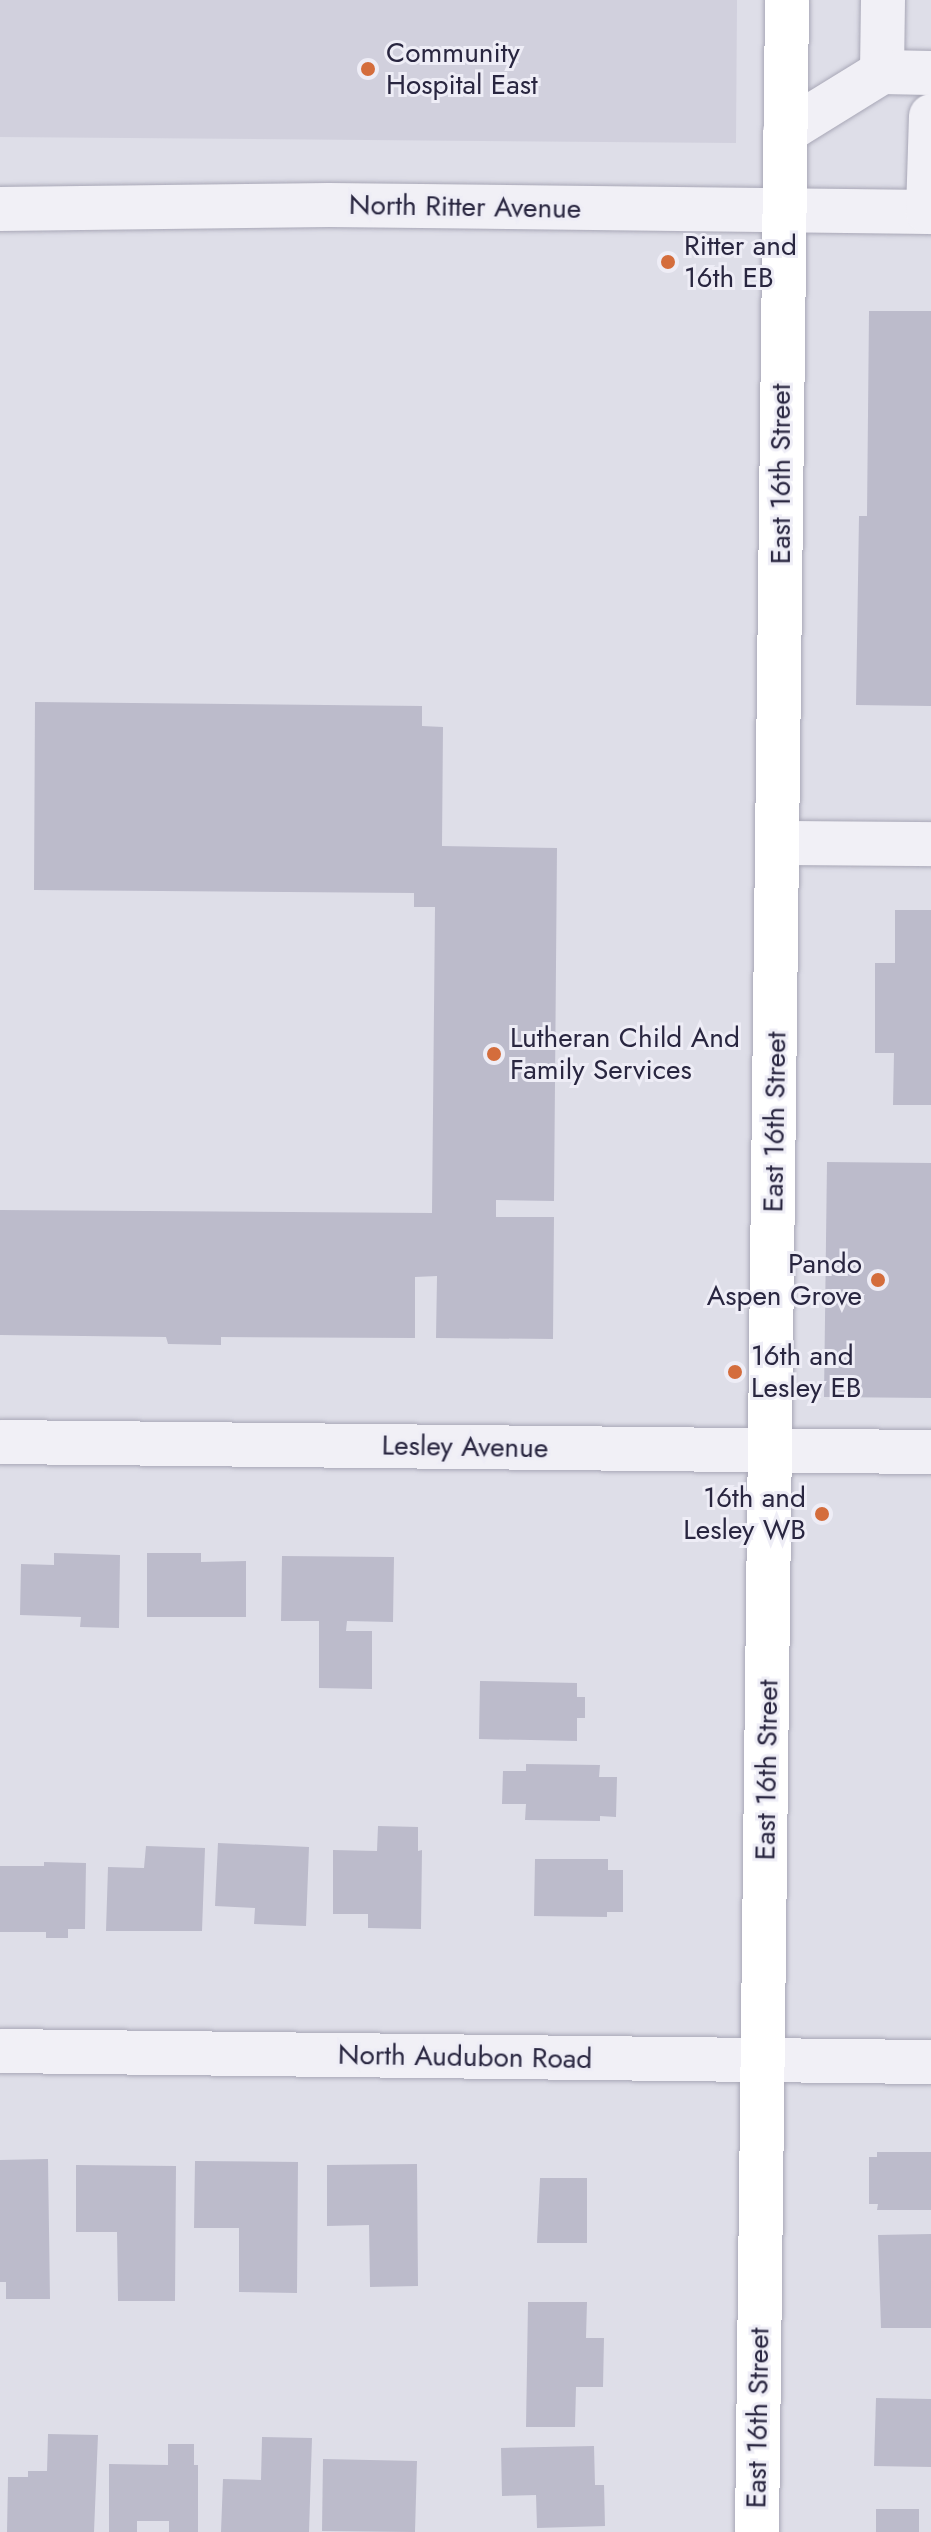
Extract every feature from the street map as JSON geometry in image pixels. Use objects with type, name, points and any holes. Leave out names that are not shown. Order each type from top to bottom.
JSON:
[{"type":"main road","name":"East 16th Street","points":[[757,2532],[787,0]]},
{"type":"street","points":[[882,72],[883,0]]},
{"type":"street","points":[[785,132],[882,72],[931,73]]},
{"type":"street","points":[[930,212],[931,116]]},
{"type":"street","name":"North Ritter Avenue","points":[[0,209],[329,205],[930,212]]},
{"type":"street","points":[[778,843],[931,844]]},
{"type":"street","name":"Lesley Avenue","points":[[0,1442],[931,1452]]},
{"type":"street","name":"North Audubon Road","points":[[0,2051],[931,2062]]},
{"type":"shaded area","name":"Community Hospital East","points":[[0,0],[737,0],[736,143],[0,137]]},
{"type":"building","points":[[869,311],[931,311],[931,706],[856,705],[859,516],[867,516]]},
{"type":"building","name":"Lutheran Child And Family Services","points":[[35,702],[422,706],[422,726],[443,727],[442,846],[557,848],[554,1201],[496,1200],[496,1217],[554,1217],[553,1339],[436,1338],[437,1276],[415,1277],[415,1338],[221,1337],[221,1345],[168,1344],[166,1337],[0,1335],[0,1210],[432,1213],[435,907],[414,907],[414,893],[34,890]]},
{"type":"building","points":[[895,910],[931,910],[931,1105],[893,1105],[894,1053],[875,1053],[875,963],[895,963]]},
{"type":"building","name":"Pando Aspen Grove","points":[[827,1162],[931,1163],[931,1398],[824,1397]]},
{"type":"building","points":[[54,1553],[120,1555],[119,1628],[80,1627],[81,1617],[20,1615],[21,1564],[54,1565]]},
{"type":"building","points":[[147,1553],[201,1553],[201,1562],[246,1561],[246,1617],[147,1617]]},
{"type":"building","points":[[282,1556],[394,1557],[393,1622],[347,1621],[346,1631],[372,1631],[372,1689],[319,1688],[319,1621],[281,1621]]},
{"type":"building","points":[[480,1681],[577,1683],[577,1697],[585,1697],[585,1718],[577,1718],[577,1741],[479,1739]]},
{"type":"building","points":[[526,1764],[600,1765],[599,1777],[617,1777],[616,1817],[600,1816],[600,1821],[525,1820],[526,1804],[502,1804],[503,1771],[526,1771]]},
{"type":"building","points":[[378,1826],[418,1827],[418,1851],[422,1850],[421,1929],[368,1928],[368,1914],[333,1914],[333,1850],[377,1851]]},
{"type":"building","points":[[218,1843],[309,1847],[306,1926],[254,1924],[255,1908],[215,1906]]},
{"type":"building","points":[[146,1846],[205,1848],[202,1931],[106,1931],[108,1867],[144,1868]]},
{"type":"building","points":[[535,1859],[608,1859],[608,1870],[623,1870],[623,1912],[607,1912],[607,1917],[534,1916]]},
{"type":"building","points":[[44,1862],[86,1863],[85,1929],[68,1929],[68,1938],[46,1938],[46,1932],[0,1932],[0,1866],[44,1866]]},
{"type":"building","points":[[877,2152],[931,2152],[931,2210],[877,2210],[878,2204],[869,2204],[869,2157],[877,2157]]},
{"type":"building","points":[[48,2159],[50,2299],[6,2299],[6,2282],[0,2282],[0,2160]]},
{"type":"building","points":[[195,2161],[298,2162],[297,2293],[239,2292],[239,2228],[194,2228]]},
{"type":"building","points":[[417,2164],[418,2286],[370,2287],[369,2225],[327,2226],[327,2165]]},
{"type":"building","points":[[76,2165],[176,2166],[175,2301],[118,2301],[117,2232],[76,2232]]},
{"type":"building","points":[[540,2178],[587,2178],[587,2243],[537,2243]]},
{"type":"building","points":[[931,2234],[931,2328],[881,2328],[878,2235]]},
{"type":"building","points":[[528,2302],[587,2302],[586,2338],[604,2338],[603,2387],[576,2387],[575,2427],[526,2427]]},
{"type":"building","points":[[876,2398],[931,2399],[931,2467],[874,2466]]},
{"type":"building","points":[[48,2434],[98,2435],[94,2532],[7,2532],[8,2477],[28,2477],[28,2471],[47,2471]]},
{"type":"building","points":[[262,2437],[312,2438],[309,2532],[221,2532],[223,2479],[261,2480]]},
{"type":"building","points":[[168,2444],[194,2444],[194,2465],[198,2465],[198,2532],[169,2532],[169,2521],[137,2521],[137,2532],[109,2532],[109,2464],[168,2465]]},
{"type":"building","points":[[594,2446],[595,2485],[604,2485],[605,2526],[537,2528],[536,2495],[502,2496],[501,2448]]},
{"type":"building","points":[[323,2459],[417,2461],[415,2532],[322,2531]]},
{"type":"building","points":[[876,2509],[919,2509],[919,2532],[876,2532]]},
{"type":"place","name":"Community Hospital East","points":[[368,69]]},
{"type":"place","name":"Ritter and 16th EB","points":[[668,262]]},
{"type":"place","name":"Lutheran Child And Family Services","points":[[494,1054]]},
{"type":"place","name":"Pando Aspen Grove","points":[[878,1280]]},
{"type":"place","name":"16th and Lesley EB","points":[[735,1372]]},
{"type":"place","name":"16th and Lesley WB","points":[[822,1514]]}]
